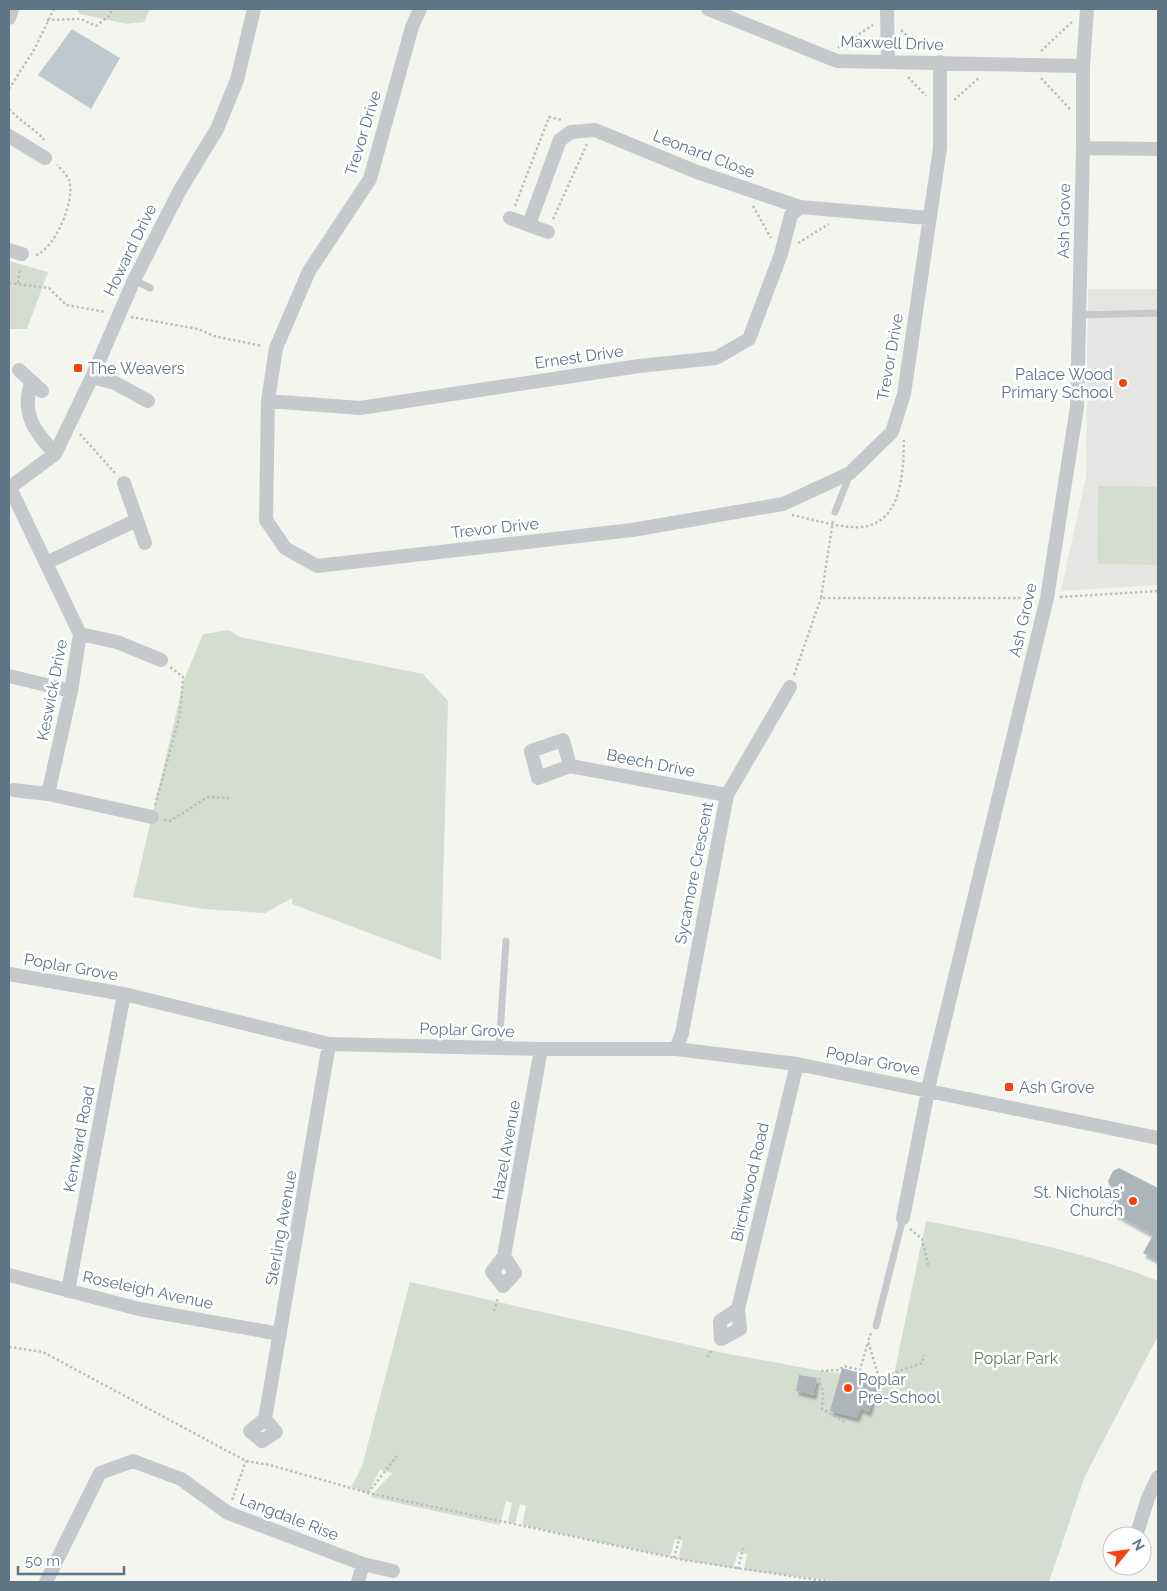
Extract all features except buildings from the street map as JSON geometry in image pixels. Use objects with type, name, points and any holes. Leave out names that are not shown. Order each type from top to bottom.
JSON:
[{"type":"street","points":[[9,18],[12,9]]},
{"type":"street","name":"Howard Drive","points":[[9,488],[55,454],[92,377],[134,280],[180,190],[217,130],[237,80],[254,9]]},
{"type":"street","name":"Trevor Drive","points":[[420,9],[412,27],[370,179],[309,271],[276,348],[268,400],[266,520],[285,548],[317,566],[632,530],[783,504],[850,473],[892,432],[904,394],[928,218],[940,148],[937,62]]},
{"type":"street","name":"Maxwell Drive","points":[[708,9],[837,61],[1083,66]]},
{"type":"street","points":[[887,12],[891,61]]},
{"type":"street","name":"Ash Grove","points":[[929,1090],[1047,598],[1077,407],[1083,148],[1083,12]]},
{"type":"street","name":"Leonard Close","points":[[529,224],[560,140],[571,132],[595,130],[742,188],[800,207],[928,218]]},
{"type":"street","points":[[9,136],[46,158]]},
{"type":"street","points":[[1083,148],[1158,149]]},
{"type":"street","name":"Ernest Drive","points":[[268,400],[360,408],[640,366],[716,358],[749,339],[781,254],[791,216],[800,207]]},
{"type":"street","points":[[510,218],[548,232]]},
{"type":"street","points":[[19,370],[37,387],[28,395],[32,427],[55,454]]},
{"type":"street","points":[[92,377],[115,383],[148,401]]},
{"type":"street","points":[[124,483],[145,543]]},
{"type":"street","name":"Keswick Drive","points":[[9,488],[80,634],[71,691],[48,794]]},
{"type":"street","points":[[46,563],[137,520]]},
{"type":"street","points":[[80,634],[117,642],[161,660]]},
{"type":"street","points":[[9,676],[71,691]]},
{"type":"street","name":"Sycamore Crescent","points":[[676,1049],[682,1033],[727,795],[790,687]]},
{"type":"street","name":"Beech Drive","points":[[570,766],[727,795]]},
{"type":"street","points":[[13,790],[48,794],[152,817]]},
{"type":"street","name":"Poplar Grove","points":[[9,974],[124,994],[329,1044],[541,1050],[676,1049],[797,1064],[1158,1138]]},
{"type":"street","name":"Kenward Road","points":[[68,1291],[124,994]]},
{"type":"street","name":"Sterling Avenue","points":[[265,1419],[329,1044]]},
{"type":"street","name":"Hazel Avenue","points":[[504,1256],[541,1050]]},
{"type":"street","name":"Birchwood Road","points":[[738,1309],[797,1064]]},
{"type":"street","name":"Poplar Grove","points":[[902,1221],[929,1090]]},
{"type":"street","name":"Roseleigh Avenue","points":[[9,1275],[139,1309],[280,1334]]},
{"type":"street","name":"Langdale Rise","points":[[46,1582],[100,1473],[133,1461],[182,1479],[228,1513],[363,1564],[393,1571]]},
{"type":"street","points":[[1139,1526],[1148,1498],[1158,1477]]},
{"type":"street","points":[[358,1582],[363,1564]]},
{"type":"lane","points":[[134,280],[150,288]]},
{"type":"lane","points":[[1079,314],[1158,313]]},
{"type":"lane","points":[[835,512],[850,473]]},
{"type":"lane","points":[[499,1048],[506,940]]},
{"type":"lane","points":[[876,1326],[902,1221]]},
{"type":"path","points":[[9,89],[35,48],[54,9]]},
{"type":"path","points":[[47,20],[81,19],[96,26],[109,16],[113,9]]},
{"type":"path","points":[[825,56],[887,12],[937,62]]},
{"type":"path","points":[[1083,12],[1028,64],[1083,123]]},
{"type":"path","points":[[891,61],[940,111],[997,64]]},
{"type":"path","points":[[548,232],[582,152],[595,130]]},
{"type":"path","points":[[18,284],[15,252],[38,255],[52,243],[70,197],[69,180],[58,166],[46,158]]},
{"type":"path","points":[[742,188],[781,254],[847,212]]},
{"type":"path","points":[[9,283],[49,288],[66,305],[198,328],[214,336],[276,348]]},
{"type":"path","points":[[70,423],[124,483]]},
{"type":"path","points":[[786,514],[853,527],[869,526],[890,513],[898,494],[904,438]]},
{"type":"path","points":[[790,687],[821,598],[835,512]]},
{"type":"path","points":[[821,598],[1047,598],[1158,591]]},
{"type":"path","points":[[161,660],[182,677],[181,706],[180,716],[152,817],[170,822],[208,797],[229,798]]},
{"type":"path","points":[[902,1221],[922,1239],[929,1268]]},
{"type":"path","points":[[821,1371],[839,1370],[844,1366],[860,1370],[868,1341],[876,1326]]},
{"type":"path","points":[[868,1341],[879,1378],[922,1363],[924,1356]]},
{"type":"path","points":[[9,1346],[43,1352],[246,1461],[270,1465],[368,1493],[674,1558],[831,1582]]},
{"type":"path","points":[[819,1378],[823,1392],[822,1409],[845,1422]]},
{"type":"path","points":[[368,1493],[397,1456]]},
{"type":"path","points":[[228,1513],[246,1461]]},
{"type":"path","points":[[674,1558],[680,1536]]},
{"type":"path","points":[[738,1569],[743,1548]]},
{"type":"shaded area","points":[[72,29],[120,58],[91,109],[38,75]]},
{"type":"shaded area","name":"Palace Wood Primary School","points":[[1088,289],[1158,289],[1158,585],[1061,591],[1086,477]]},
{"type":"green space","points":[[77,9],[150,9],[144,22],[127,24],[80,14]]},
{"type":"green space","points":[[9,261],[48,272],[27,329],[9,329]]},
{"type":"green space","points":[[1098,486],[1158,487],[1158,565],[1097,564]]},
{"type":"green space","points":[[229,630],[240,637],[423,674],[448,701],[441,960],[292,904],[292,898],[265,913],[203,909],[133,897],[184,680],[203,634]]},
{"type":"green space","name":"Poplar Park","points":[[926,1221],[1072,1253],[1158,1281],[1158,1336],[1085,1476],[1049,1582],[843,1582],[744,1570],[747,1554],[738,1552],[733,1568],[678,1559],[683,1541],[675,1539],[670,1557],[522,1525],[526,1506],[520,1504],[515,1524],[508,1522],[512,1503],[506,1501],[500,1525],[370,1497],[392,1473],[380,1470],[368,1493],[351,1487],[362,1466],[410,1282],[724,1353],[821,1371],[893,1379]]},
{"type":"place","name":"The Weavers","points":[[78,368]]},
{"type":"place","name":"Palace Wood Primary School","points":[[1123,383]]},
{"type":"place","name":"Ash Grove","points":[[1009,1087]]},
{"type":"place","name":"St. Nicholas' Church","points":[[1133,1201]]},
{"type":"place","name":"Poplar Pre-School","points":[[848,1388]]}]
